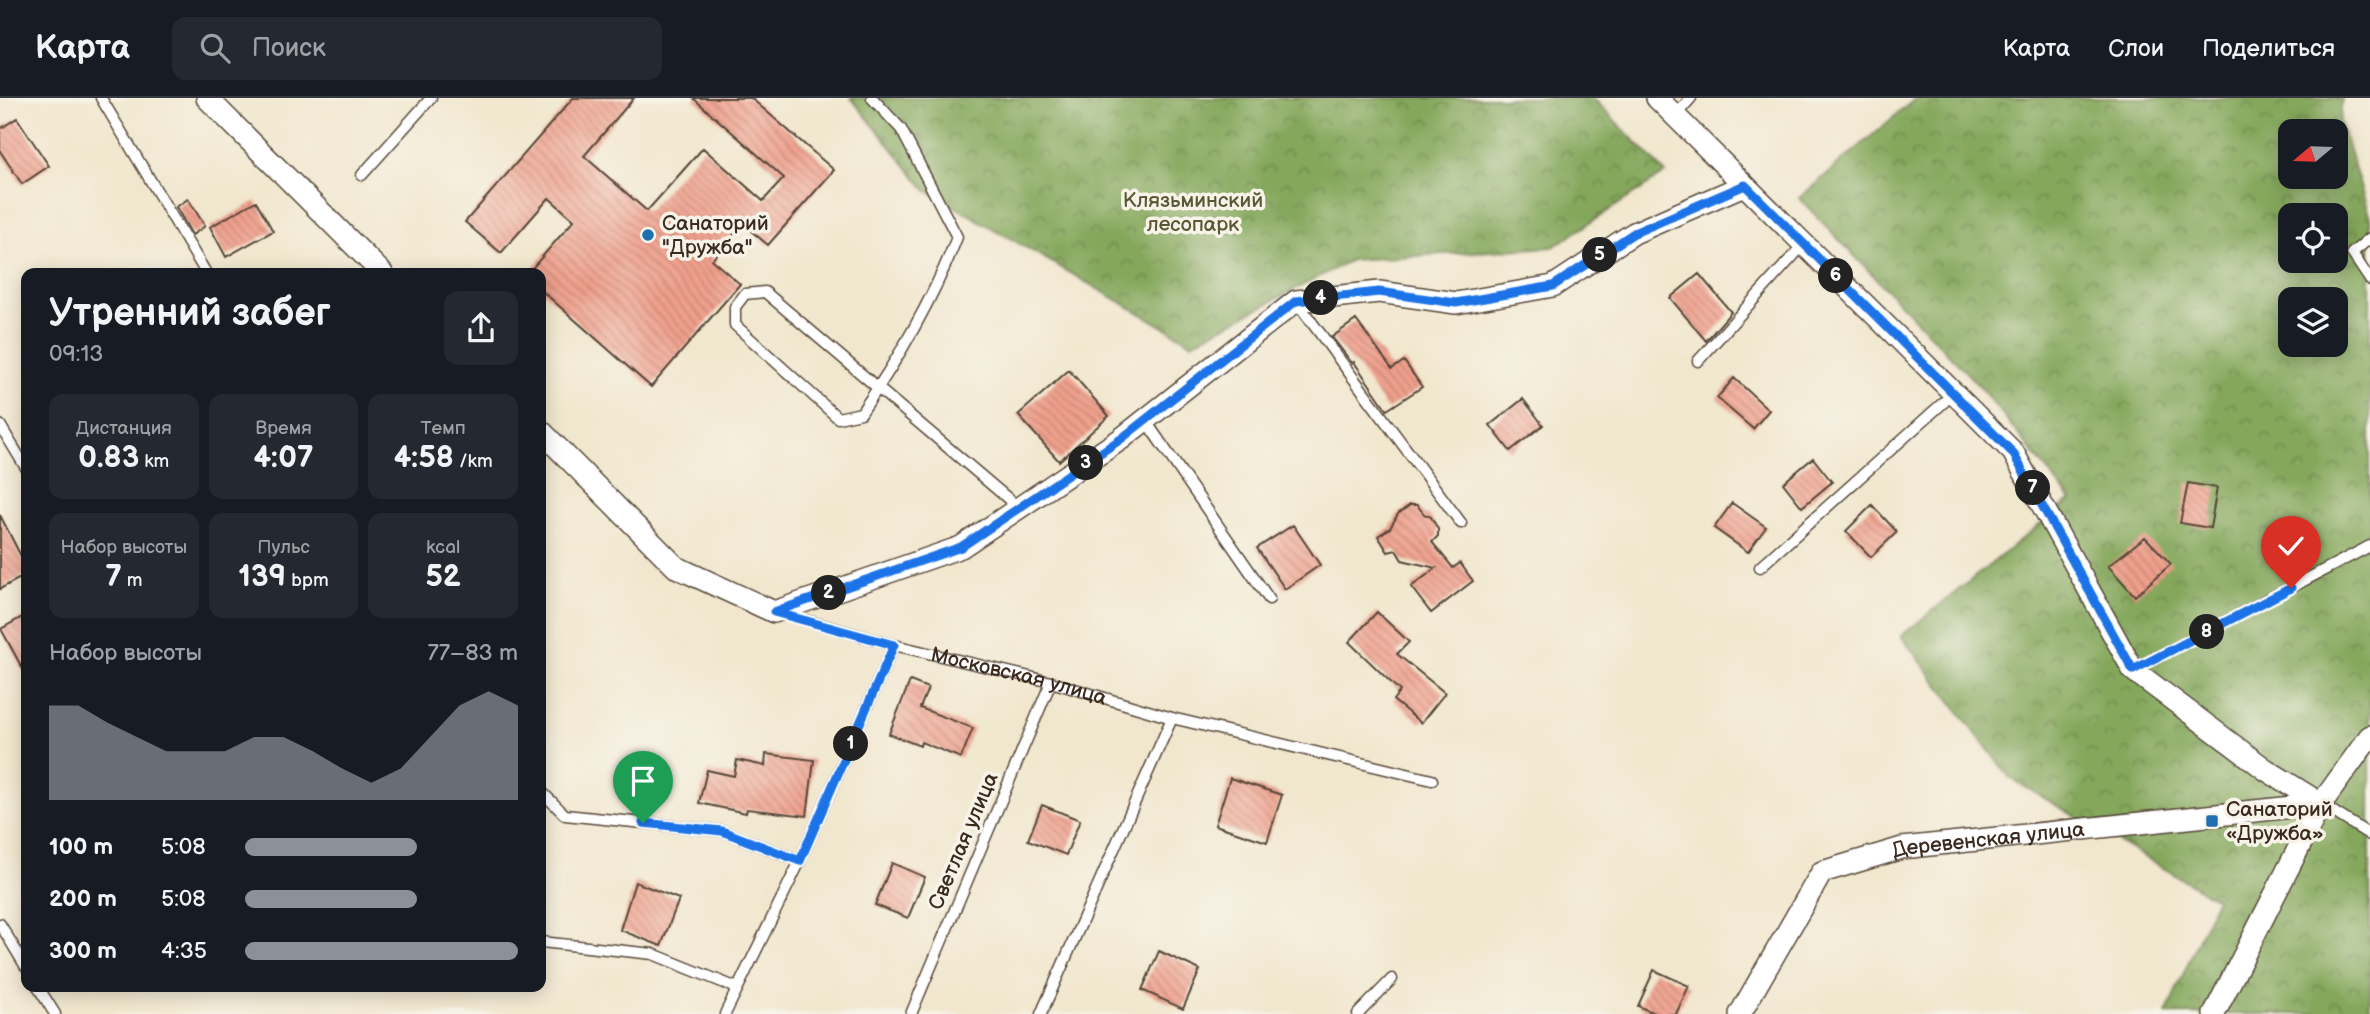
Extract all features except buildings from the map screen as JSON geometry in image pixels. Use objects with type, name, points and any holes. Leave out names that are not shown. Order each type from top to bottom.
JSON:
[{"type":"street","points":[[207,98],[378,268]]},
{"type":"street","points":[[1657,98],[2013,453],[2133,670],[2265,769],[2321,804]]},
{"type":"street","points":[[774,612],[961,547],[1145,420],[1296,301],[1379,292],[1456,303],[1553,286],[1634,233],[1745,185]]},
{"type":"street","name":"Московская улица","points":[[546,436],[676,567],[774,612]]},
{"type":"street","points":[[2214,1014],[2321,804],[2370,737]]},
{"type":"street","name":"Деревенская улица","points":[[1740,1014],[1822,872],[1902,848],[2321,804]]},
{"type":"lane","points":[[101,98],[203,268]]},
{"type":"lane","points":[[362,175],[430,98]]},
{"type":"lane","points":[[872,98],[901,129],[957,237],[939,284],[878,388],[861,412],[838,418],[735,325],[735,307],[745,294],[765,292],[878,388],[1018,508]]},
{"type":"lane","points":[[1675,116],[1692,98]]},
{"type":"lane","points":[[2370,238],[2352,253],[2370,280]]},
{"type":"lane","points":[[1698,361],[1804,244]]},
{"type":"lane","points":[[1296,301],[1461,523]]},
{"type":"lane","points":[[1760,568],[1954,393]]},
{"type":"lane","points":[[1145,420],[1269,599]]},
{"type":"lane","points":[[0,425],[21,460]]},
{"type":"lane","points":[[2133,670],[2370,546]]},
{"type":"lane","name":"Московская улица","points":[[774,612],[894,645],[1051,682],[1172,718],[1432,780]]},
{"type":"lane","points":[[725,1014],[800,861],[894,645]]},
{"type":"lane","name":"Светлая улица","points":[[911,1014],[1051,682]]},
{"type":"lane","points":[[1041,1014],[1172,718]]},
{"type":"lane","points":[[546,796],[565,816],[722,831],[800,861]]},
{"type":"lane","points":[[2321,804],[2370,835]]},
{"type":"lane","points":[[0,924],[21,959]]},
{"type":"lane","points":[[546,943],[653,954],[737,988]]},
{"type":"lane","points":[[1358,1014],[1392,979]]},
{"type":"lane","points":[[41,992],[55,1014]]},
{"type":"green space","name":"Клязьминский лесопарк","points":[[851,98],[1593,98],[1666,173],[1553,247],[1351,260],[1192,343],[926,190]]},
{"type":"green space","points":[[1916,98],[2342,98],[2340,119],[2278,119],[2278,189],[2348,189],[2348,148],[2370,218],[2370,1014],[2166,1014],[2216,899],[2010,778],[1901,636],[2071,500],[1980,387],[1799,198]]},
{"type":"place","name":"Санаторий \"Дружба\"","points":[[648,235]]},
{"type":"place","name":"Санаторий «Дружба»","points":[[2212,821]]},
{"type":"route","points":[[643,823],[722,831],[800,861],[894,645],[774,612],[961,547],[1121,439],[1296,301],[1379,292],[1456,303],[1553,286],[1634,233],[1745,185],[2013,453],[2133,670],[2291,588]]}]
